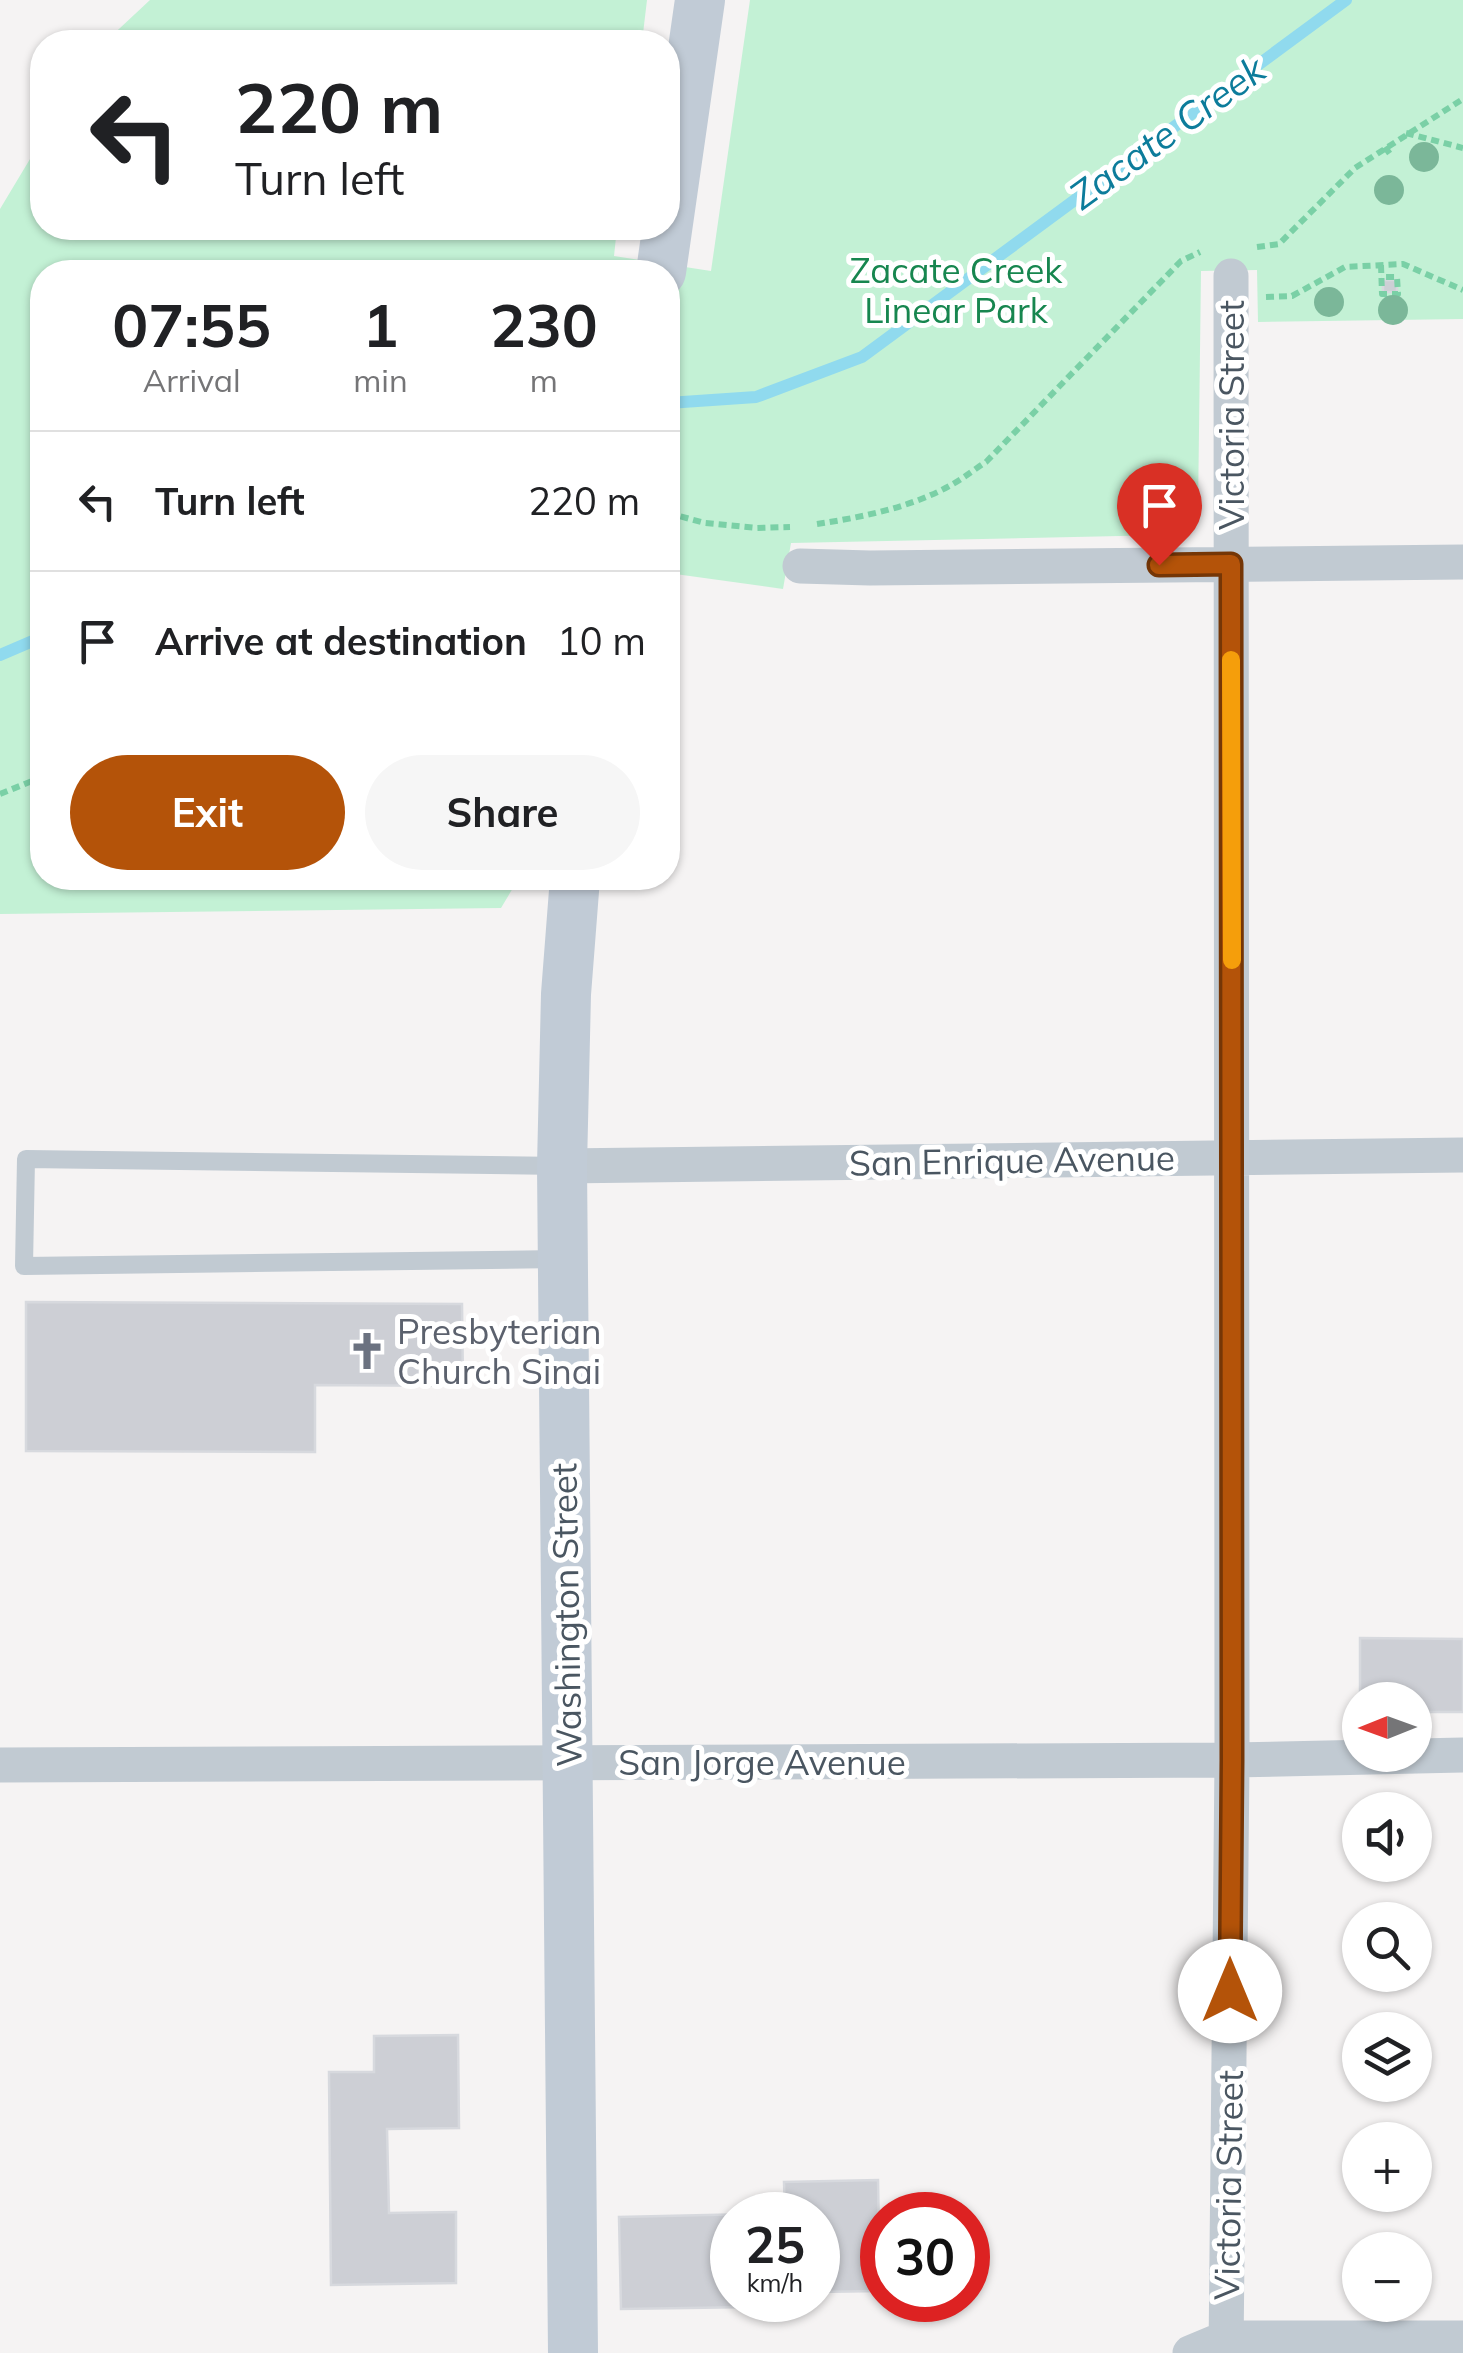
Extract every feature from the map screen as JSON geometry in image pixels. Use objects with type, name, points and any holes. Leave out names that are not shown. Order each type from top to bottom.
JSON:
[{"type":"main road","points":[[680,141],[700,0]]},
{"type":"main road","name":"Washington Street","points":[[574,890],[566,994],[562,1166],[574,2353]]},
{"type":"street","name":"Victoria Street","points":[[1226,2345],[1232,1760],[1231,564],[1249,268]]},
{"type":"street","points":[[800,566],[1463,562]]},
{"type":"street","name":"San Enrique Avenue","points":[[562,1166],[1463,1155]]},
{"type":"street","name":"San Jorge Avenue","points":[[0,1765],[1232,1760],[1463,1755]]},
{"type":"street","points":[[1190,2353],[1226,2345],[1463,2338]]},
{"type":"lane","points":[[562,1166],[26,1159],[24,1266],[563,1259]]},
{"type":"path","points":[[1463,99],[1354,168],[1279,244],[1249,268],[1264,297],[1292,296],[1345,266],[1403,264],[1463,290]]},
{"type":"path","points":[[1406,133],[1463,148]]},
{"type":"path","points":[[1384,148],[1392,157]]},
{"type":"path","points":[[680,516],[757,528],[805,527],[860,517],[951,485],[986,462],[1181,261],[1206,250]]},
{"type":"path","points":[[1381,265],[1381,277]]},
{"type":"path","points":[[0,794],[30,783]]},
{"type":"green space","points":[[150,0],[647,0],[643,30],[118,30]]},
{"type":"green space","name":"Zacate Creek Linear Park","points":[[750,0],[1463,0],[1463,319],[1258,322],[1257,270],[1201,271],[1198,510],[1188,529],[1179,533],[791,543],[783,589],[680,575],[680,266],[711,271]]},
{"type":"green space","name":"Zacate Creek Linear Park","points":[[30,159],[30,240],[616,240],[614,256],[640,260],[30,260],[30,890],[512,890],[501,908],[0,914],[0,209]]},
{"type":"building","points":[[1383,280],[1397,280],[1397,292],[1383,292]]},
{"type":"building","points":[[26,1302],[462,1304],[463,1386],[315,1385],[315,1452],[26,1451]]},
{"type":"building","points":[[1360,1638],[1463,1639],[1463,1712],[1432,1712],[1432,1682],[1360,1682]]},
{"type":"building","points":[[458,2035],[459,2128],[387,2129],[389,2213],[456,2212],[456,2283],[331,2285],[329,2072],[374,2072],[374,2036]]},
{"type":"building","points":[[878,2180],[878,2192],[860,2192],[860,2291],[840,2292],[840,2192],[784,2192],[784,2182]]},
{"type":"building","points":[[710,2215],[710,2308],[621,2309],[619,2217]]},
{"type":"waterway","name":"Zacate Creek","points":[[680,402],[756,397],[862,357],[1346,0]]},
{"type":"waterway","name":"Zacate Creek","points":[[0,655],[30,642]]},
{"type":"slow traffic","points":[[1231,660],[1232,960]]},
{"type":"place","name":"Presbyterian Church Sinai","points":[[367,1351]]},
{"type":"route","points":[[1159,565],[1231,564],[1230,1991]]}]
